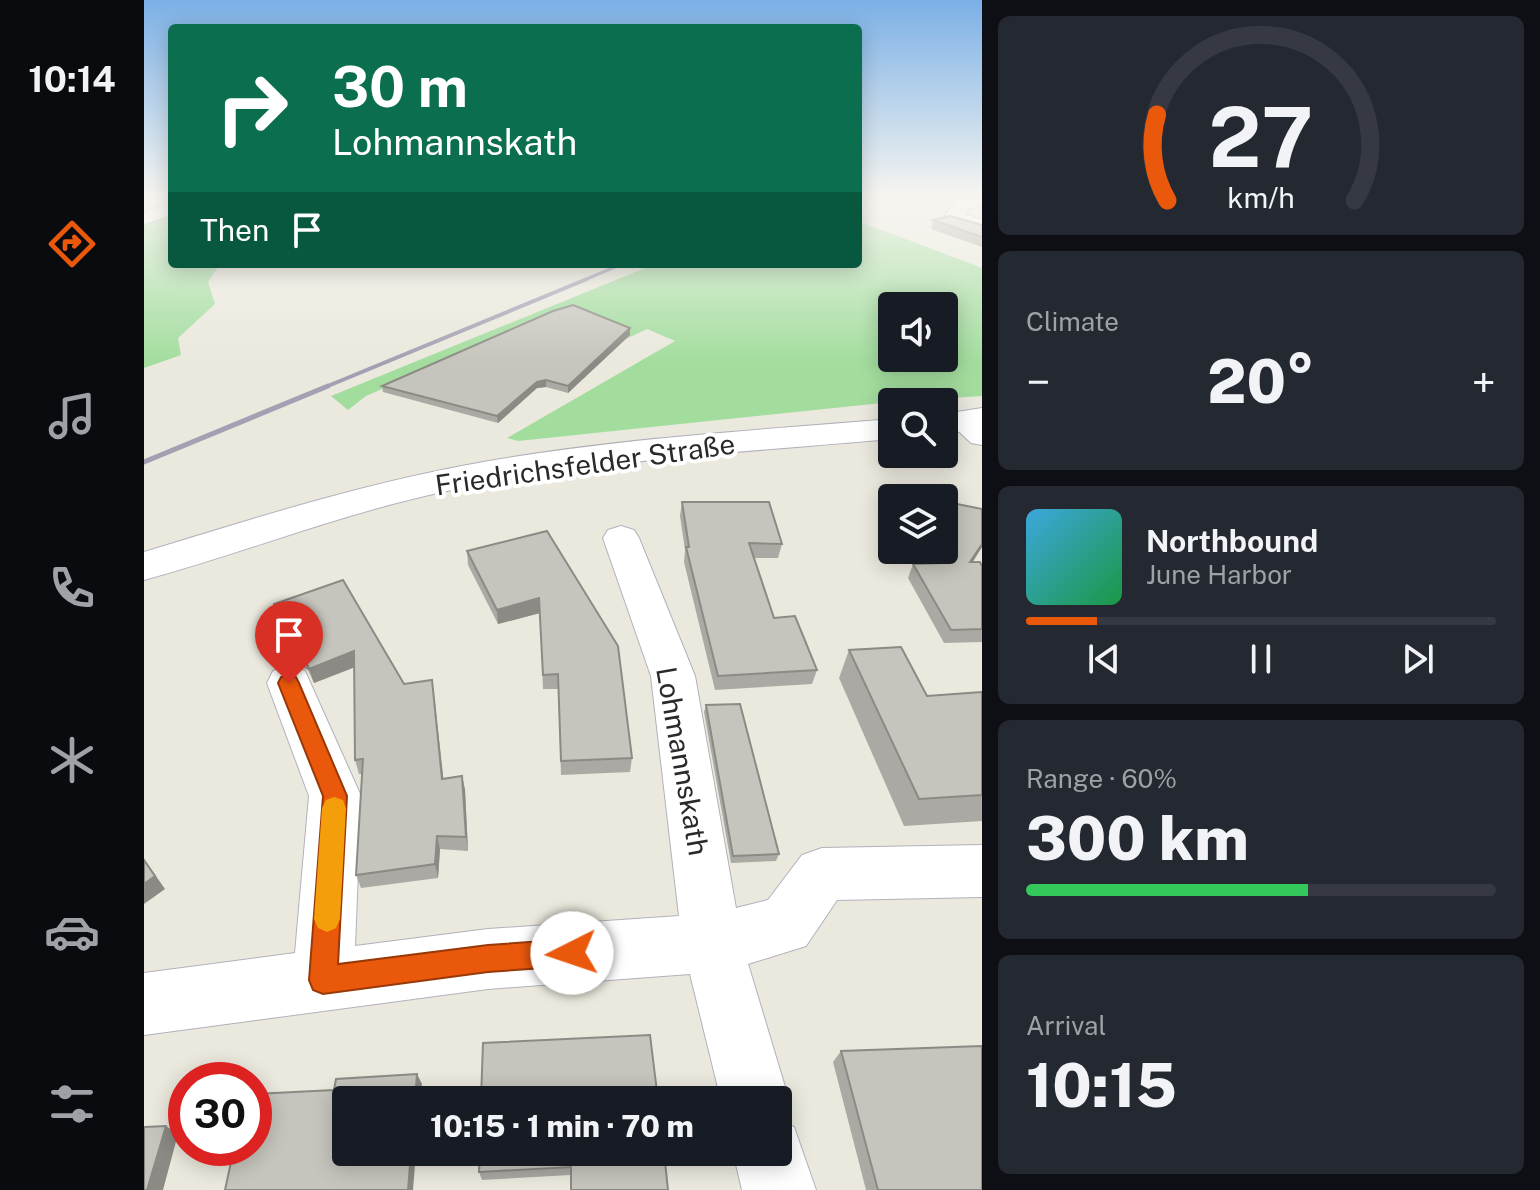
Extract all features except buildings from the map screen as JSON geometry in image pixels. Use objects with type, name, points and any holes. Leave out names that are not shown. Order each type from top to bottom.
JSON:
[{"type":"main road","name":"Friedrichsfelder Straße","points":[[144,566],[327,508],[489,472],[668,449],[878,430]]},
{"type":"street","name":"Lohmannskath","points":[[621,538],[673,676],[712,943],[751,1086]]},
{"type":"street","points":[[289,683],[335,796],[323,980]]},
{"type":"street","points":[[144,1004],[488,959],[712,943],[785,925],[822,874],[982,871]]},
{"type":"street","points":[[773,1166],[779,1190]]},
{"type":"green space","points":[[144,251],[168,251],[168,268],[217,268],[208,282],[215,304],[178,338],[181,355],[144,368]]},
{"type":"green space","points":[[862,251],[936,251],[982,268],[982,396],[958,398],[958,388],[878,388],[878,403],[518,441],[507,438],[675,341],[647,329],[626,339],[582,321],[566,309],[366,396],[348,410],[331,396],[645,268],[862,268]]},
{"type":"railway","points":[[582,281],[613,268]]},
{"type":"railway","points":[[323,388],[587,279]]},
{"type":"railway","points":[[144,462],[328,386]]},
{"type":"slow traffic","points":[[327,919],[334,808]]},
{"type":"route","points":[[289,683],[335,796],[323,980],[488,959],[572,953]]}]
